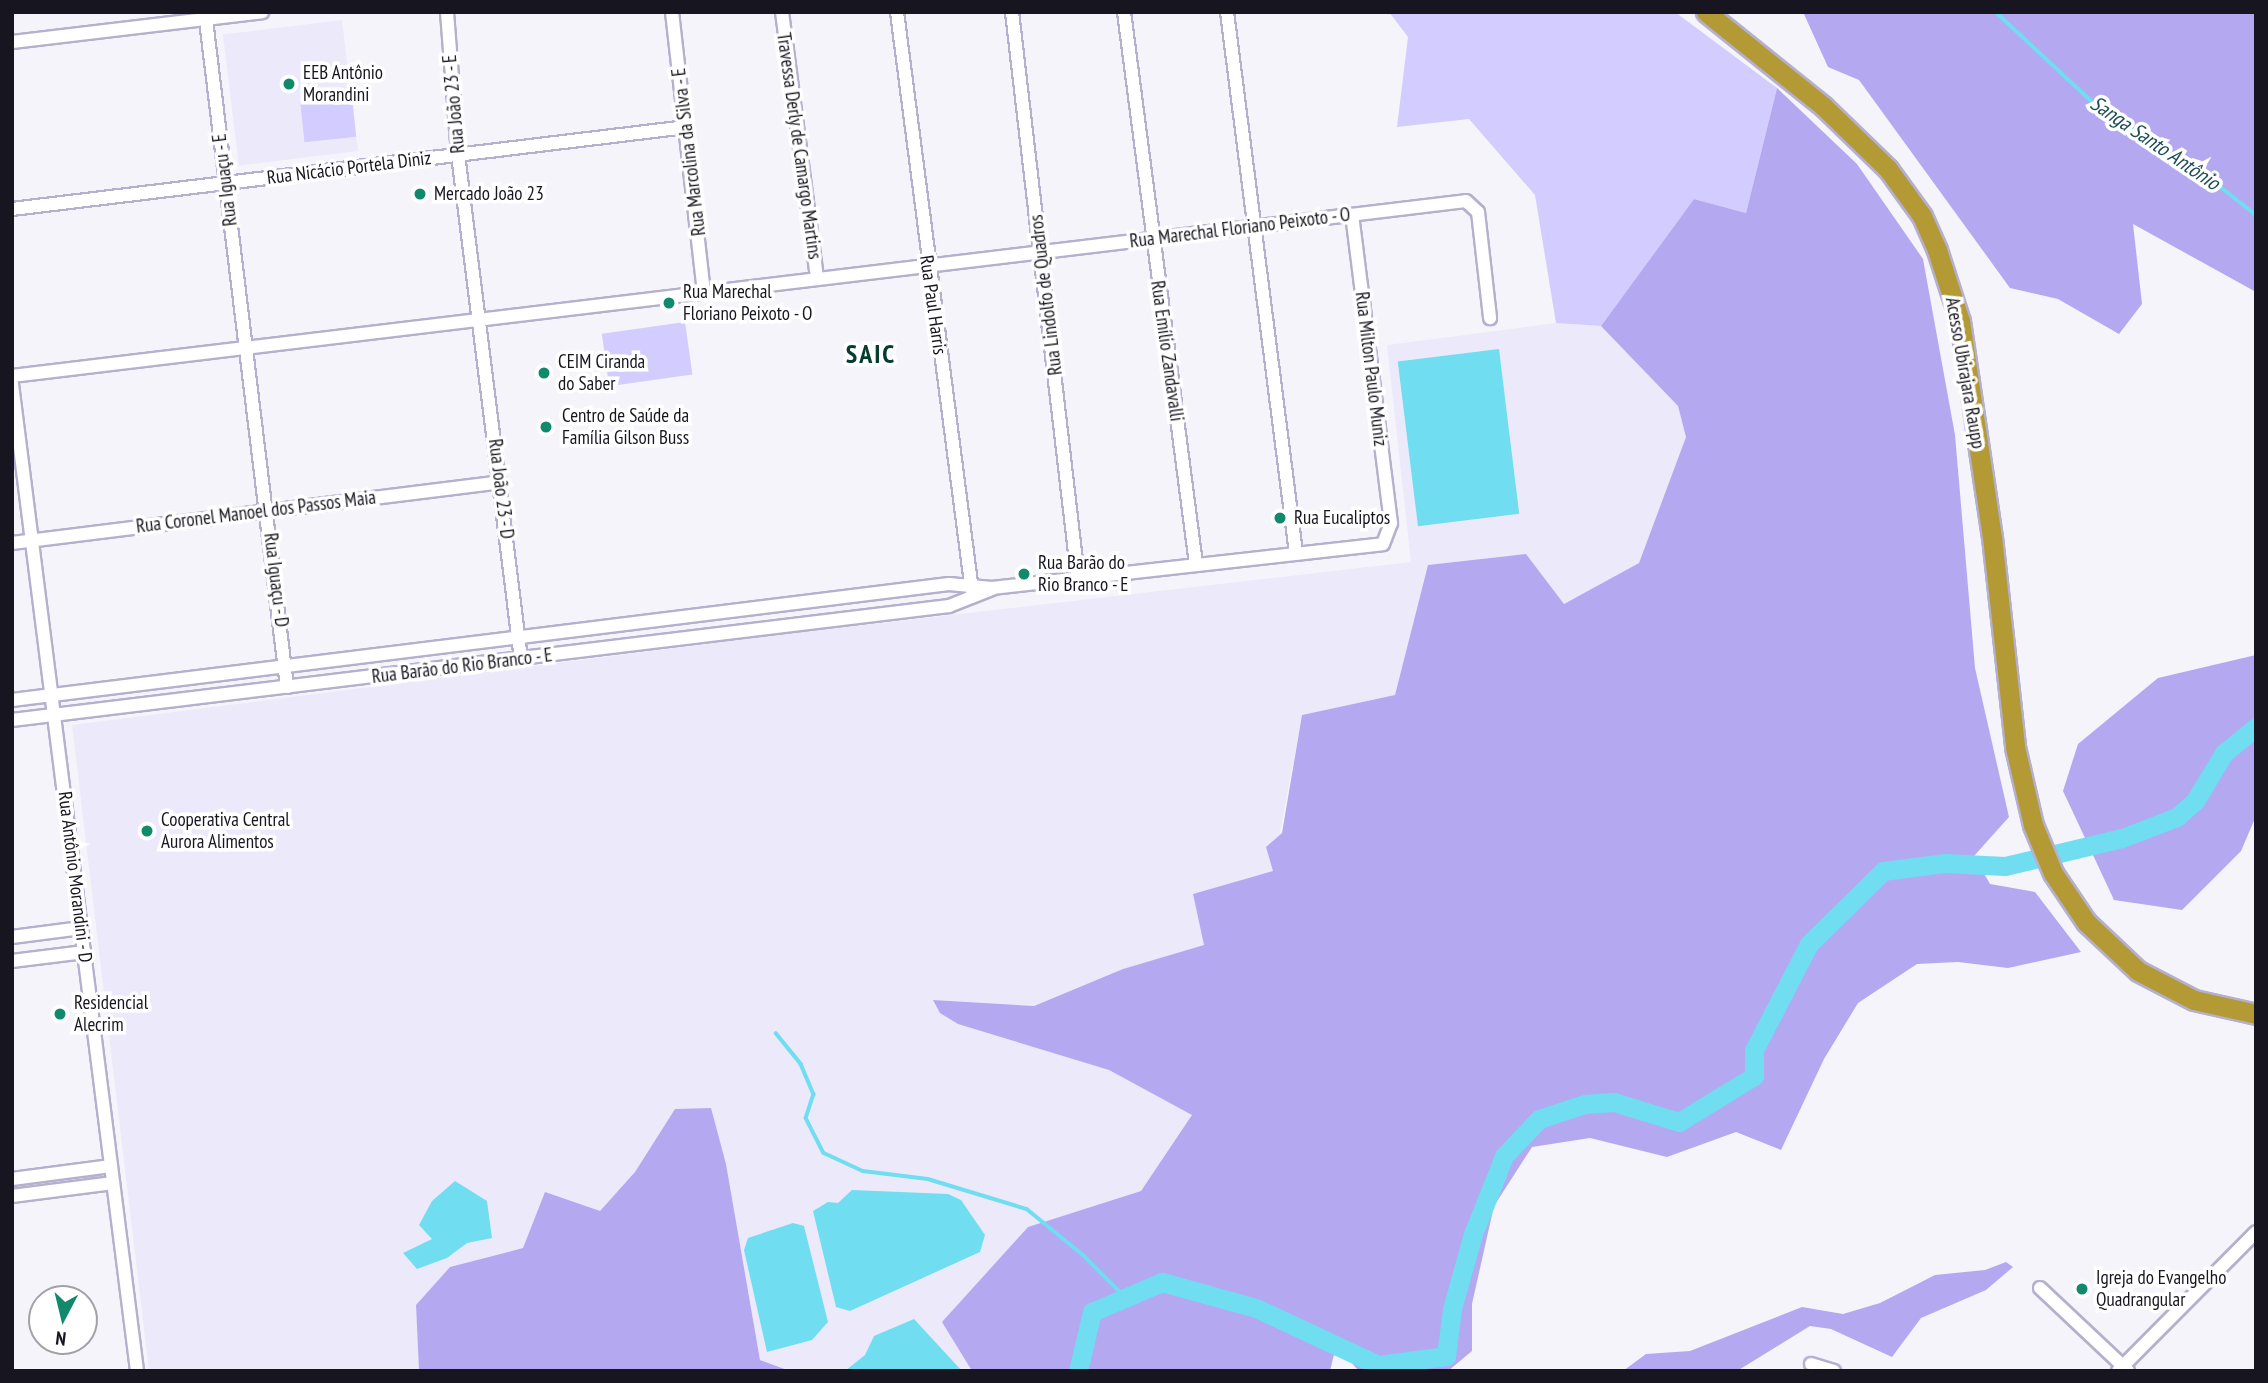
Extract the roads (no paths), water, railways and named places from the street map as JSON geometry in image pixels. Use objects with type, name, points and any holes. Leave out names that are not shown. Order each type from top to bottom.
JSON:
[{"type":"highway","name":"Acesso Ubirajara Raupp","points":[[1706,12],[1823,106],[1888,169],[1922,216],[1937,250],[1960,321],[1992,537],[2015,747],[2033,825],[2053,873],[2086,922],[2138,971],[2194,1000],[2256,1014]]},
{"type":"street","points":[[12,42],[206,16],[262,12]]},
{"type":"street","name":"Rua João 23 - E","points":[[447,12],[458,154],[478,320]]},
{"type":"street","name":"Rua Marcolina da Silva - E","points":[[672,12],[705,292]]},
{"type":"street","name":"Travessa Derly de Camargo Martins","points":[[782,12],[817,279]]},
{"type":"street","name":"Rua Paul Harris","points":[[897,12],[927,266],[972,592]]},
{"type":"street","name":"Rua Lindolfo de Quadros","points":[[1012,12],[1078,578]]},
{"type":"street","name":"Rua Emílio Zandavalli","points":[[1124,12],[1196,564]]},
{"type":"street","points":[[1227,12],[1251,226],[1296,553]]},
{"type":"street","name":"Rua Iguaçu - E","points":[[206,16],[244,348]]},
{"type":"street","name":"Rua Nicácio Portela Diniz","points":[[12,209],[687,127]]},
{"type":"street","name":"Rua Marechal Floriano Peixoto - O","points":[[12,376],[1466,201],[1478,212],[1490,318]]},
{"type":"street","name":"Rua Milton Paulo Muniz","points":[[1352,215],[1391,523]]},
{"type":"street","name":"Rua João 23 - D","points":[[478,320],[521,659]]},
{"type":"street","name":"Rua Iguaçu - D","points":[[244,348],[268,509],[287,665],[287,687]]},
{"type":"street","name":"Rua Antônio Morandini - D","points":[[12,384],[137,1371]]},
{"type":"street","name":"Rua Coronel Manoel dos Passos Maia","points":[[12,543],[500,482]]},
{"type":"street","name":"Rua Barão do Rio Branco - E","points":[[12,720],[949,606],[972,592],[992,588],[1383,544],[1391,523]]},
{"type":"street","name":"Rua Barão do Rio Branco - E","points":[[12,700],[949,584],[972,592]]},
{"type":"street","points":[[383,654],[384,675]]},
{"type":"street","points":[[164,681],[165,702]]},
{"type":"street","points":[[12,937],[81,928]]},
{"type":"street","points":[[12,961],[84,952]]},
{"type":"street","points":[[12,1179],[111,1166]]},
{"type":"street","points":[[12,1196],[113,1183]]},
{"type":"street","points":[[2040,1288],[2123,1369],[2256,1231]]},
{"type":"street","points":[[1811,1364],[1833,1371]]},
{"type":"water","points":[[1499,349],[1519,514],[1418,526],[1398,361]]},
{"type":"water","points":[[455,1181],[487,1201],[492,1238],[467,1243],[447,1258],[417,1269],[403,1253],[432,1239],[419,1225],[432,1201]]},
{"type":"water","points":[[852,1190],[948,1194],[961,1200],[985,1235],[980,1252],[850,1311],[836,1307],[813,1211],[828,1202],[838,1203]]},
{"type":"water","points":[[793,1223],[804,1226],[828,1322],[812,1340],[767,1352],[744,1250],[748,1238]]},
{"type":"water","points":[[914,1319],[962,1371],[845,1371],[865,1355],[874,1336]]},
{"type":"waterway","name":"Sanga Santo Antônio","points":[[1996,12],[2101,110],[2197,168],[2256,215]]},
{"type":"waterway","points":[[1078,1371],[1092,1312],[1162,1282],[1256,1308],[1378,1365],[1446,1356],[1452,1309],[1473,1234],[1504,1156],[1539,1119],[1584,1104],[1614,1102],[1679,1122],[1754,1076],[1754,1050],[1809,944],[1883,871],[1945,863],[2005,866],[2122,838],[2177,817],[2195,801],[2224,753],[2256,727]]},
{"type":"waterway","points":[[776,1033],[801,1064],[814,1094],[806,1118],[824,1153],[863,1171],[928,1179],[1027,1209],[1082,1254],[1126,1298]]},
{"type":"place","name":"EEB Antônio Morandini","points":[[289,84]]},
{"type":"place","name":"Mercado João 23","points":[[420,194]]},
{"type":"place","name":"Rua Marechal Floriano Peixoto - O","points":[[669,303]]},
{"type":"place","name":"CEIM Ciranda do Saber","points":[[544,373]]},
{"type":"place","name":"Centro de Saúde da Família Gilson Buss","points":[[546,427]]},
{"type":"place","name":"Rua Eucaliptos","points":[[1280,518]]},
{"type":"place","name":"Rua Barão do Rio Branco - E","points":[[1024,574]]},
{"type":"place","name":"Cooperativa Central Aurora Alimentos","points":[[147,831]]},
{"type":"place","name":"Residencial Alecrim","points":[[60,1014]]},
{"type":"place","name":"Igreja do Evangelho Quadrangular","points":[[2082,1289]]},
{"type":"district","name":"SAIC","points":[[871,354]]}]
